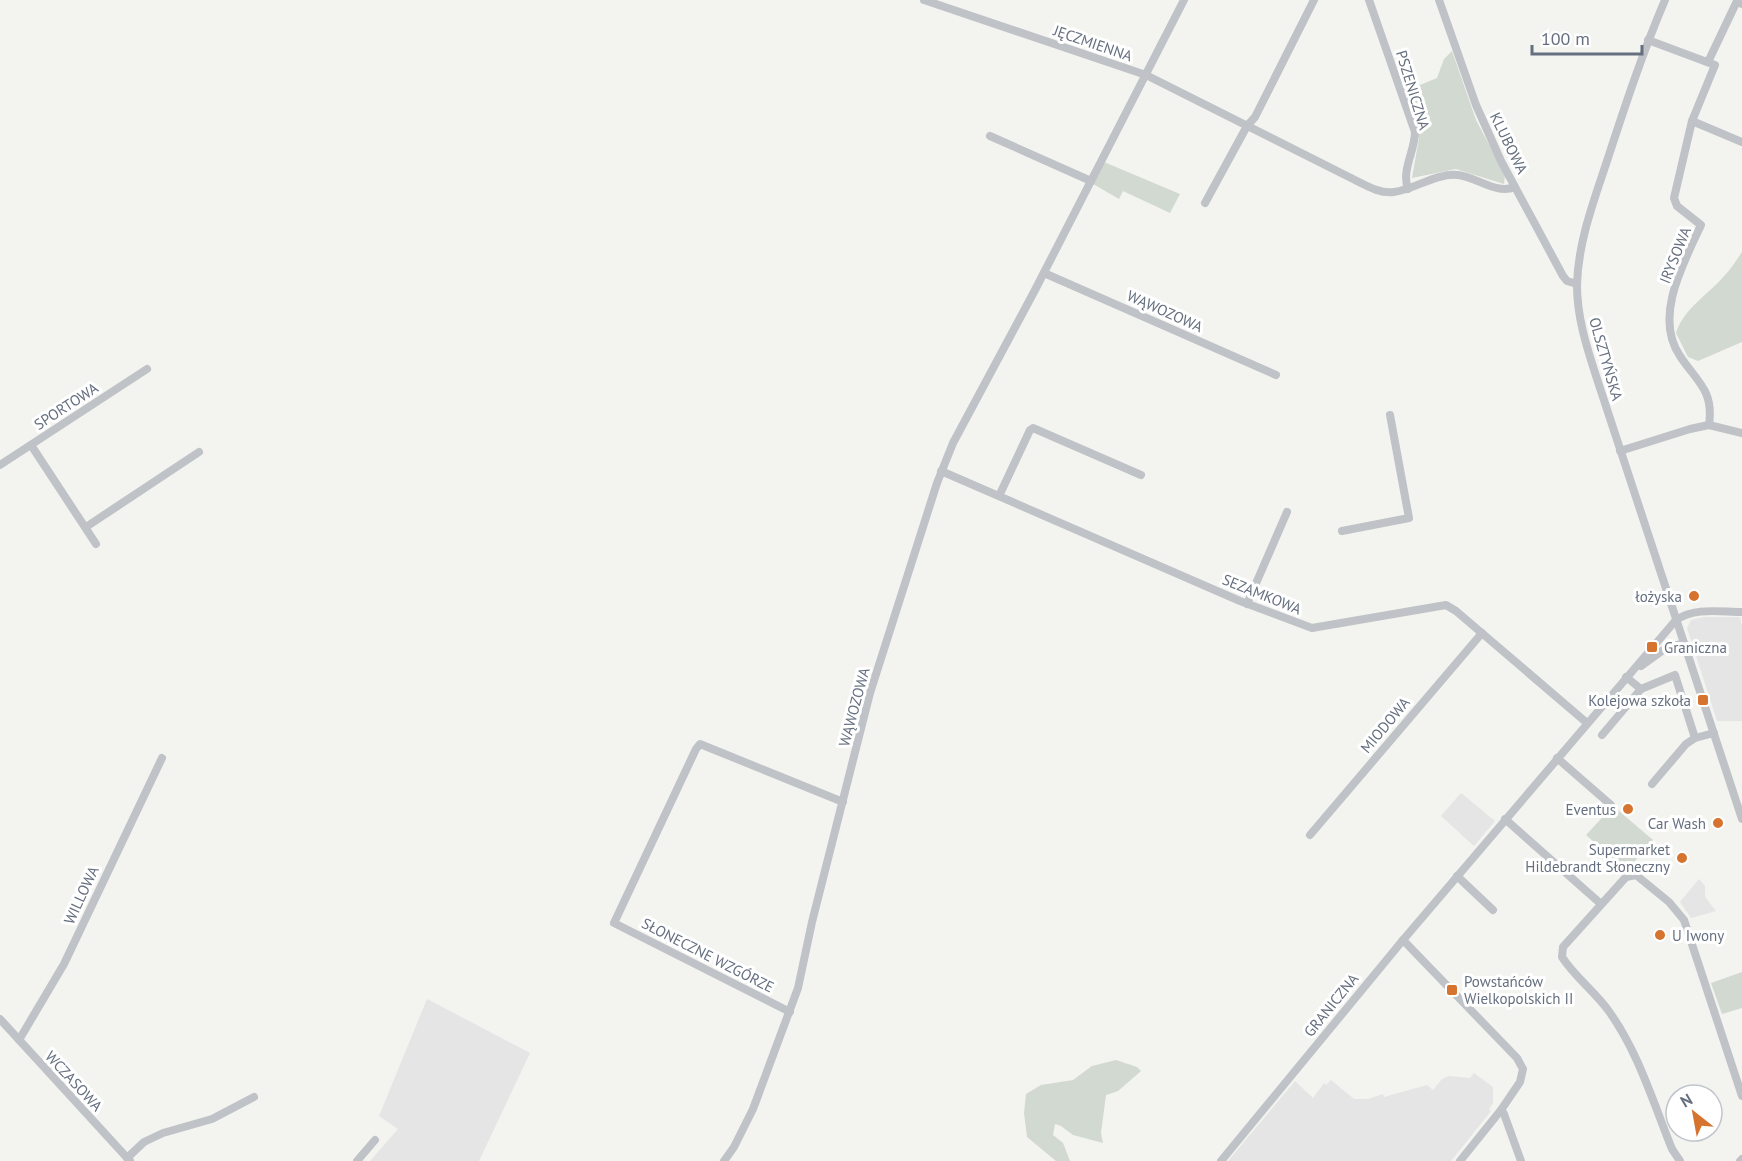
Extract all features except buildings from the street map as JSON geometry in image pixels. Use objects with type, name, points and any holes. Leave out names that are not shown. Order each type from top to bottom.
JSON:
[{"type":"street","name":"JĘCZMIENNA","points":[[924,0],[1146,75],[1382,192],[1408,189],[1441,176],[1456,175],[1477,179],[1499,189],[1508,190],[1515,187]]},
{"type":"street","name":"WĄWOZOWA","points":[[724,1161],[734,1147],[753,1109],[798,988],[870,693],[952,443],[1044,273],[1184,0]]},
{"type":"street","points":[[1205,203],[1254,117],[1314,0]]},
{"type":"street","name":"PSZENICZNA","points":[[1369,0],[1415,132],[1415,141],[1404,180],[1408,189]]},
{"type":"street","name":"KLUBOWA","points":[[1439,0],[1476,105],[1515,187],[1563,276],[1567,281],[1577,284]]},
{"type":"street","name":"OLSZTYŃSKA","points":[[1665,0],[1648,40],[1585,229],[1577,284],[1579,312],[1587,348],[1620,451],[1742,819]]},
{"type":"street","points":[[1648,40],[1708,62],[1737,1],[1742,3]]},
{"type":"street","name":"IRYSOWA","points":[[1708,62],[1715,64],[1692,121],[1674,198],[1677,206],[1701,225],[1677,282],[1668,319],[1672,340],[1679,356],[1698,378],[1707,393],[1709,425]]},
{"type":"street","points":[[1692,121],[1711,131],[1742,142]]},
{"type":"street","points":[[990,136],[1091,181]]},
{"type":"street","name":"WĄWOZOWA","points":[[1044,273],[1276,375]]},
{"type":"street","name":"SPORTOWA","points":[[0,465],[147,369]]},
{"type":"street","points":[[1342,531],[1409,518],[1390,415]]},
{"type":"street","points":[[1620,451],[1709,425],[1742,433]]},
{"type":"street","points":[[999,496],[1033,428],[1141,475]]},
{"type":"street","points":[[31,445],[96,544]]},
{"type":"street","points":[[86,527],[199,452]]},
{"type":"street","name":"SEZAMKOWA","points":[[942,471],[1247,604],[1311,628],[1446,605],[1456,611],[1587,723]]},
{"type":"street","points":[[1247,604],[1287,512]]},
{"type":"street","points":[[1677,620],[1685,614],[1695,612],[1742,612]]},
{"type":"street","name":"GRANICZNA","points":[[1221,1161],[1403,940],[1677,620]]},
{"type":"street","name":"MIODOWA","points":[[1310,835],[1482,633]]},
{"type":"street","name":"GRANICZNA","points":[[1628,675],[1666,648],[1684,643]]},
{"type":"street","points":[[1628,675],[1641,689]]},
{"type":"street","points":[[1602,735],[1641,689],[1675,675],[1695,738]]},
{"type":"street","points":[[1652,784],[1686,744],[1695,738],[1714,733]]},
{"type":"street","name":"SŁONECZNE WZGÓRZE","points":[[790,1012],[614,923],[700,744],[843,802]]},
{"type":"street","name":"WILLOWA","points":[[19,1040],[64,964],[162,758]]},
{"type":"street","points":[[1557,758],[1611,805]]},
{"type":"street","points":[[1505,819],[1601,904]]},
{"type":"street","points":[[1680,1161],[1672,1149],[1634,1054],[1607,1009],[1562,957],[1563,947],[1626,877],[1633,875],[1669,902],[1684,920],[1741,1092]]},
{"type":"street","points":[[1457,876],[1493,910]]},
{"type":"street","points":[[1403,940],[1517,1058],[1523,1069],[1520,1082],[1501,1110],[1460,1161]]},
{"type":"street","name":"WCZASOWA","points":[[0,1019],[128,1160]]},
{"type":"street","points":[[128,1160],[144,1142],[174,1129],[212,1119],[254,1097]]},
{"type":"street","points":[[1501,1110],[1521,1161]]},
{"type":"street","points":[[357,1161],[375,1140]]},
{"type":"shaded area","points":[[1452,51],[1476,120],[1505,175],[1504,184],[1456,169],[1412,178],[1419,138],[1403,92],[1437,78],[1444,59]]},
{"type":"shaded area","points":[[1104,162],[1180,194],[1170,213],[1123,191],[1119,199],[1093,184]]},
{"type":"shaded area","points":[[1742,252],[1742,342],[1698,361],[1688,357],[1676,333],[1680,324],[1691,309],[1728,272]]},
{"type":"shaded area","points":[[1704,617],[1740,617],[1742,627],[1742,721],[1717,721],[1687,628],[1691,620]]},
{"type":"shaded area","points":[[1461,793],[1495,821],[1474,846],[1441,816]]},
{"type":"shaded area","points":[[1613,806],[1653,840],[1634,862],[1624,868],[1586,835]]},
{"type":"shaded area","points":[[1699,879],[1705,886],[1705,897],[1716,911],[1691,918],[1680,902]]},
{"type":"shaded area","points":[[1742,972],[1742,1008],[1722,1014],[1711,983]]},
{"type":"shaded area","points":[[427,999],[530,1053],[479,1161],[370,1161],[398,1129],[379,1116]]},
{"type":"shaded area","points":[[1116,1060],[1137,1067],[1141,1071],[1118,1091],[1106,1095],[1101,1133],[1103,1143],[1073,1135],[1055,1124],[1053,1135],[1063,1143],[1070,1161],[1056,1161],[1027,1137],[1024,1113],[1026,1094],[1041,1085],[1073,1080],[1092,1066]]},
{"type":"shaded area","points":[[1474,1073],[1493,1087],[1493,1103],[1489,1109],[1491,1111],[1451,1161],[1228,1161],[1295,1081],[1313,1098],[1324,1083],[1326,1085],[1331,1080],[1354,1099],[1368,1099],[1427,1085],[1433,1090],[1442,1079],[1449,1076],[1470,1078]]},
{"type":"place","name":"łożyska","points":[[1694,596]]},
{"type":"place","name":"Graniczna","points":[[1652,647]]},
{"type":"place","name":"Kolejowa szkoła","points":[[1703,700]]},
{"type":"place","name":"Eventus","points":[[1628,809]]},
{"type":"place","name":"Car Wash","points":[[1718,823]]},
{"type":"place","name":"Supermarket Hildebrandt Słoneczny","points":[[1682,858]]},
{"type":"place","name":"U Iwony","points":[[1660,935]]},
{"type":"place","name":"Powstańców Wielkopolskich II","points":[[1452,990]]}]
